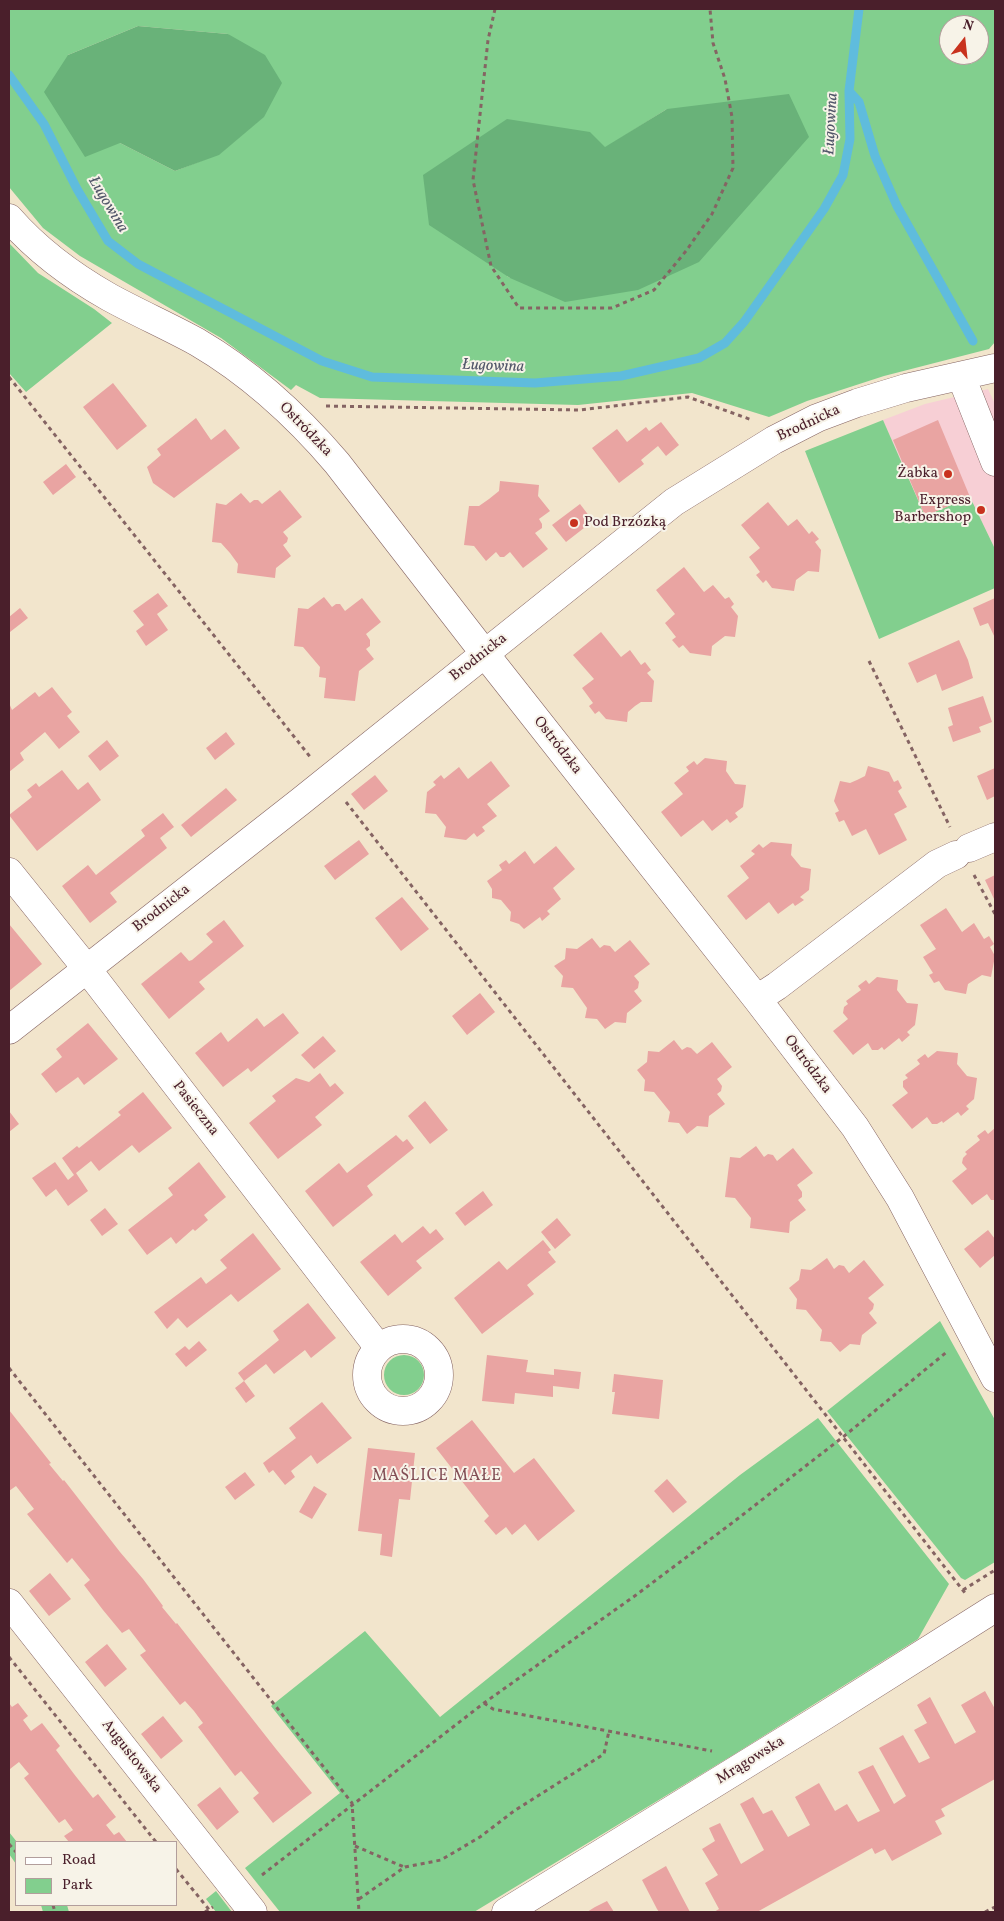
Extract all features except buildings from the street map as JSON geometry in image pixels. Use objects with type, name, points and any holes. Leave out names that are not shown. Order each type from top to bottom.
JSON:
[{"type":"street","name":"Ostródzka","points":[[9,218],[23,234],[63,267],[110,297],[215,353],[253,381],[293,416],[337,463],[855,1127],[900,1198],[969,1333],[995,1378]]},
{"type":"street","name":"Brodnicka","points":[[9,1030],[328,779],[674,502],[774,440],[817,418],[906,388],[995,368]]},
{"type":"street","points":[[961,376],[995,462]]},
{"type":"street","points":[[757,999],[777,986],[937,864],[995,837]]},
{"type":"street","name":"Pasieczna","points":[[9,872],[379,1348]]},
{"type":"street","name":"Augustowska","points":[[9,1603],[245,1903]]},
{"type":"street","name":"Mrągowska","points":[[506,1912],[989,1612]]},
{"type":"path","points":[[495,9],[488,40],[473,180],[491,266],[518,308],[558,309],[612,308],[654,290],[686,251],[712,214],[733,168],[732,117],[725,79],[713,43],[710,9]]},
{"type":"path","points":[[9,376],[328,779],[963,1590],[989,1612]]},
{"type":"path","points":[[293,416],[309,406],[580,410],[688,397],[764,424],[774,440]]},
{"type":"path","points":[[869,661],[995,914]]},
{"type":"path","points":[[245,1903],[352,1803],[484,1703],[636,1595],[844,1437],[969,1333]]},
{"type":"path","points":[[9,1368],[352,1803],[359,1912]]},
{"type":"path","points":[[963,1590],[995,1570]]},
{"type":"path","points":[[9,1657],[155,1841]]},
{"type":"path","points":[[484,1703],[493,1709],[733,1755],[744,1765]]},
{"type":"path","points":[[358,1900],[405,1867],[441,1860],[480,1837],[514,1811],[604,1754],[609,1732]]},
{"type":"path","points":[[355,1846],[405,1867]]},
{"type":"path","points":[[178,1871],[210,1912]]},
{"type":"path","points":[[986,1912],[995,1907]]},
{"type":"shaded area","points":[[988,389],[995,404],[995,549],[970,497],[925,516],[883,420],[925,404]]},
{"type":"green space","points":[[9,9],[995,9],[995,342],[989,349],[884,376],[807,401],[769,417],[692,393],[578,405],[320,398],[296,385],[291,390],[221,338],[80,256],[43,228],[9,187]],"holes":[[[138,26],[228,34],[263,117],[219,154],[175,171],[120,143],[68,55]],[[667,109],[510,278],[507,276],[605,148]]]},
{"type":"green space","points":[[138,26],[228,34],[265,55],[282,83],[264,117],[219,155],[175,171],[120,143],[85,157],[44,92],[68,55]]},
{"type":"green space","points":[[789,94],[809,137],[699,262],[638,290],[565,302],[510,278],[429,225],[423,175],[507,119],[590,132],[605,147],[667,109]]},
{"type":"green space","points":[[9,243],[38,273],[94,309],[112,323],[26,392],[9,373]]},
{"type":"green space","points":[[883,420],[925,516],[970,497],[995,549],[995,588],[879,639],[805,451]]},
{"type":"green space","points":[[940,1321],[995,1420],[995,1562],[965,1580],[961,1578],[827,1411]]},
{"type":"green space","points":[[404,1355],[418,1361],[424,1375],[418,1389],[404,1395],[390,1389],[384,1375],[390,1361]]},
{"type":"green space","points":[[818,1418],[949,1584],[918,1639],[733,1755],[474,1912],[280,1912],[245,1868],[340,1793],[271,1706],[365,1631],[440,1717],[740,1475]]},
{"type":"green space","points":[[9,1832],[16,1841],[15,1863],[9,1854]]},
{"type":"green space","points":[[216,1891],[232,1912],[216,1912],[206,1899]]},
{"type":"green space","points":[[41,1906],[67,1906],[69,1912],[43,1912]]},
{"type":"waterway","name":"Ługowina","points":[[9,75],[44,124],[77,189],[108,241],[138,264],[322,361],[372,377],[535,383],[621,376],[699,358],[725,343],[744,322],[824,209],[843,175],[850,139],[849,91],[859,9]]},
{"type":"waterway","points":[[849,91],[859,102],[875,156],[897,206],[973,341]]},
{"type":"place","name":"Żabka","points":[[948,474]]},
{"type":"place","name":"Express Barbershop","points":[[981,510]]},
{"type":"place","name":"Pod Brzózką","points":[[574,523]]},
{"type":"district","name":"MAŚLICE MAŁE","points":[[437,1477]]}]
